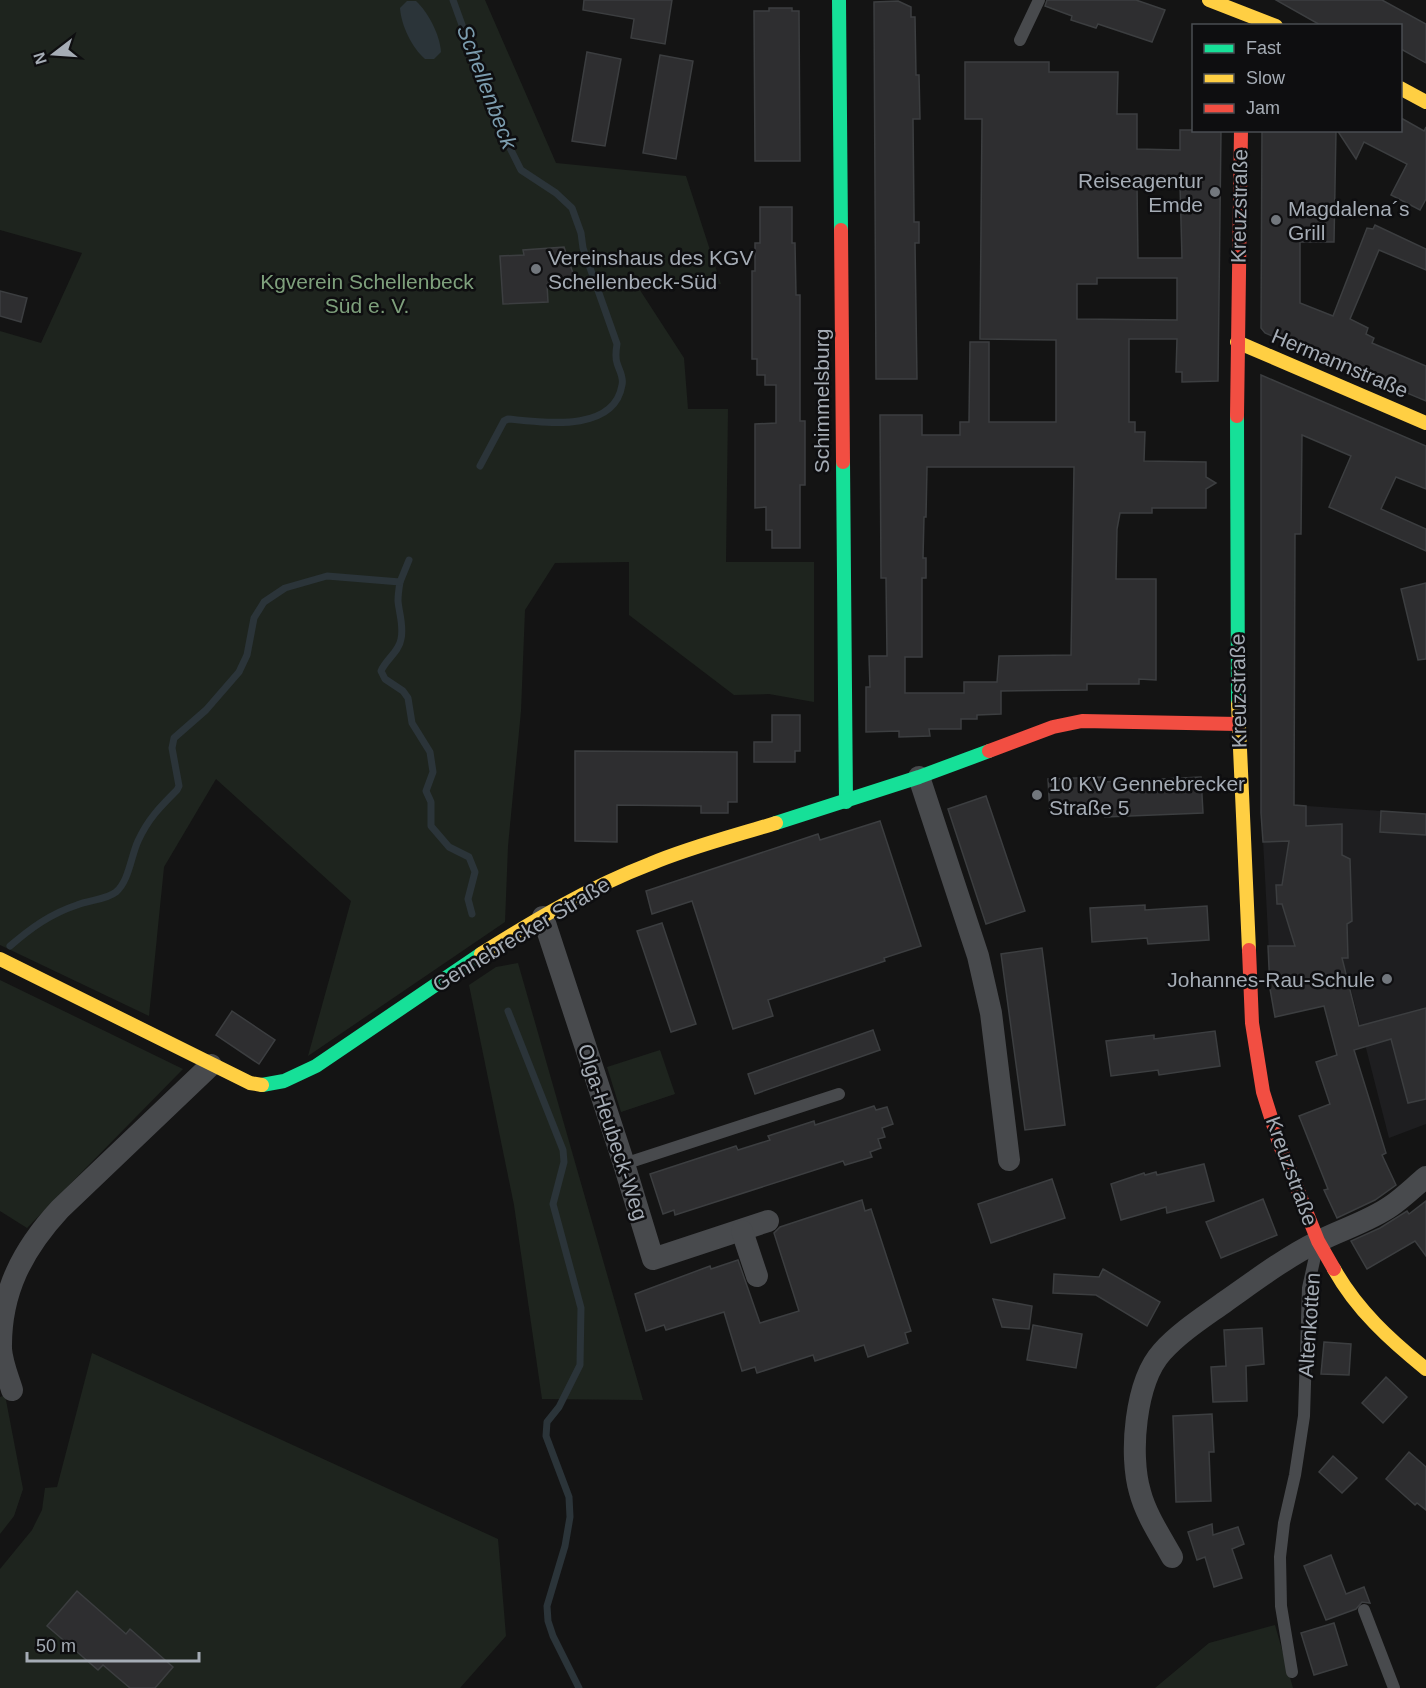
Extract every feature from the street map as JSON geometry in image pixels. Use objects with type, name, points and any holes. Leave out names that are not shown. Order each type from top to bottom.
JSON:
[{"type":"main road","name":"Schimmelsburg","points":[[839,0],[846,801]]},
{"type":"main road","points":[[1209,0],[1271,24]]},
{"type":"main road","points":[[1402,89],[1426,102]]},
{"type":"main road","name":"Kreuzstraße","points":[[1241,132],[1237,342],[1238,724],[1252,1023],[1263,1092],[1279,1143],[1318,1241],[1345,1289],[1385,1335],[1426,1369]]},
{"type":"main road","name":"Hermannstraße","points":[[1237,342],[1426,423]]},
{"type":"main road","name":"Gennebrecker Straße","points":[[0,959],[211,1065],[261,1086],[290,1080],[316,1066],[481,954],[610,880],[651,863],[919,777],[1053,727],[1082,722],[1238,724]]},
{"type":"street","points":[[919,777],[978,957],[991,1013],[1009,1160]]},
{"type":"street","name":"Olga-Heubeck-Weg","points":[[543,917],[653,1259],[768,1221]]},
{"type":"street","points":[[12,1390],[1,1350],[1,1311],[8,1285],[19,1260],[37,1234],[60,1209],[211,1065]]},
{"type":"street","points":[[1318,1241],[1356,1225],[1391,1206],[1426,1177]]},
{"type":"street","points":[[742,1231],[756,1276]]},
{"type":"street","name":"Altenkotten","points":[[1173,1557],[1151,1520],[1140,1494],[1135,1470],[1134,1438],[1138,1410],[1146,1381],[1160,1354],[1182,1334],[1275,1266],[1318,1241]]},
{"type":"lane","points":[[1020,40],[1039,0]]},
{"type":"lane","points":[[624,1164],[839,1094]]},
{"type":"lane","name":"Altenkotten","points":[[1292,1672],[1281,1606],[1280,1557],[1304,1416],[1308,1288],[1318,1241]]},
{"type":"lane","points":[[1364,1610],[1394,1688]]},
{"type":"shaded area","points":[[407,1],[416,1],[433,24],[441,52],[434,59],[425,59],[408,36],[402,22],[400,8]]},
{"type":"shaded area","name":"Johannes-Rau-Schule","points":[[1261,803],[1426,814],[1426,1124],[1389,1138],[1346,970],[1271,989]]},
{"type":"green space","name":"Kgverein Schellenbeck Süd e. V.","points":[[0,0],[485,0],[556,163],[686,176],[721,284],[636,284],[684,358],[688,409],[728,409],[726,562],[814,562],[814,702],[769,694],[734,695],[629,615],[629,562],[555,563],[525,610],[521,711],[508,846],[505,922],[308,1056],[351,901],[216,779],[164,867],[149,1016],[0,945],[0,331],[41,343],[82,253],[0,230]]},
{"type":"green space","points":[[518,963],[643,1400],[542,1399],[514,1205],[469,985],[496,967]]},
{"type":"green space","points":[[0,980],[183,1069],[27,1228],[0,1211]]},
{"type":"green space","points":[[660,1050],[675,1094],[621,1112],[607,1067]]},
{"type":"green space","points":[[92,1353],[498,1539],[506,1636],[460,1688],[0,1688],[0,1569],[32,1530],[42,1510],[45,1488],[57,1487]]},
{"type":"green space","points":[[5,1395],[23,1489],[14,1516],[0,1534],[0,1397]]},
{"type":"green space","points":[[1275,1625],[1293,1688],[1155,1688],[1209,1643]]},
{"type":"building","points":[[584,0],[672,0],[665,44],[631,38],[634,19],[583,10]]},
{"type":"building","points":[[1047,0],[1136,0],[1165,10],[1152,42],[1098,24],[1096,28],[1071,20],[1072,16],[1045,6]]},
{"type":"building","points":[[1276,0],[1382,0],[1426,24],[1426,63],[1402,50],[1402,24],[1318,24]]},
{"type":"building","points":[[898,1],[911,7],[911,17],[915,17],[916,75],[919,75],[920,119],[913,119],[914,222],[919,222],[919,243],[915,243],[917,379],[876,379],[874,2]]},
{"type":"building","points":[[769,8],[792,8],[792,11],[799,11],[800,161],[755,161],[754,11],[769,11]]},
{"type":"building","points":[[587,52],[621,59],[605,146],[572,141]]},
{"type":"building","points":[[660,55],[693,61],[676,159],[643,153]]},
{"type":"building","points":[[965,62],[1049,62],[1049,72],[1118,72],[1117,114],[1137,114],[1137,149],[1180,150],[1180,130],[1221,132],[1218,381],[1182,382],[1182,372],[1176,372],[1177,339],[1129,339],[1129,422],[1135,422],[1135,432],[1145,432],[1144,461],[1206,462],[1206,477],[1216,483],[1206,489],[1206,508],[1152,508],[1152,513],[1120,513],[1117,529],[1116,579],[1156,579],[1156,680],[1139,679],[1139,684],[1087,684],[1087,690],[1001,691],[1001,714],[977,715],[977,719],[961,719],[961,729],[929,729],[930,736],[899,737],[899,731],[866,732],[866,687],[870,687],[869,656],[887,656],[886,578],[881,578],[880,415],[922,415],[922,435],[960,435],[960,422],[969,422],[970,342],[989,342],[989,422],[1056,422],[1056,340],[980,339],[982,119],[965,119]],"holes":[[[1137,185],[1180,185],[1182,258],[1138,258]],[[1097,278],[1177,278],[1177,320],[1077,319],[1077,284],[1097,284]],[[927,467],[1074,467],[1071,655],[999,656],[997,682],[964,682],[964,693],[905,693],[905,657],[922,657],[922,578],[926,578],[926,558],[923,558]]]},
{"type":"building","points":[[1402,119],[1424,131],[1426,127],[1426,199],[1420,210],[1391,195],[1407,164],[1364,142],[1356,159],[1338,132],[1402,132]]},
{"type":"building","points":[[1262,132],[1336,132],[1334,242],[1300,242],[1300,303],[1333,316],[1367,228],[1373,229],[1375,225],[1426,249],[1426,270],[1379,250],[1350,319],[1368,328],[1366,334],[1374,338],[1372,343],[1426,366],[1426,401],[1265,333],[1261,328]]},
{"type":"building","points":[[760,207],[792,207],[796,295],[800,295],[800,421],[805,421],[805,485],[800,485],[800,548],[772,548],[772,530],[766,530],[766,507],[755,508],[755,424],[776,423],[776,385],[765,385],[765,375],[757,375],[757,359],[752,359],[752,271],[755,271],[755,243],[760,243]]},
{"type":"building","name":"Vereinshaus des KGV Schellenbeck-Süd","points":[[564,247],[576,282],[547,284],[548,302],[503,304],[500,256],[524,255],[523,250]]},
{"type":"building","points":[[0,291],[27,298],[21,322],[0,316]]},
{"type":"building","points":[[1261,375],[1426,446],[1426,489],[1396,477],[1381,509],[1426,529],[1426,551],[1329,507],[1351,456],[1302,435],[1301,534],[1295,534],[1294,805],[1306,806],[1306,826],[1342,824],[1342,855],[1350,859],[1352,921],[1347,924],[1348,958],[1342,958],[1359,1026],[1426,1008],[1426,1099],[1408,1103],[1391,1039],[1354,1050],[1386,1153],[1382,1155],[1396,1185],[1375,1200],[1337,1218],[1324,1190],[1328,1189],[1299,1116],[1330,1104],[1316,1062],[1337,1055],[1324,1006],[1275,1017],[1270,989],[1268,946],[1295,946],[1282,904],[1277,904],[1276,885],[1282,885],[1289,841],[1263,842],[1261,813]]},
{"type":"building","points":[[1426,583],[1426,659],[1418,660],[1401,589]]},
{"type":"building","points":[[772,715],[800,715],[800,751],[795,751],[795,762],[754,762],[754,742],[772,742]]},
{"type":"building","points":[[575,751],[737,752],[737,802],[728,802],[728,813],[701,813],[701,806],[617,805],[617,842],[575,841]]},
{"type":"building","points":[[1103,777],[1103,782],[1201,777],[1203,813],[1105,817],[1104,812],[1050,814],[1048,779]]},
{"type":"building","points":[[986,796],[1025,911],[986,924],[948,809]]},
{"type":"building","points":[[1381,811],[1426,814],[1426,835],[1380,832]]},
{"type":"building","points":[[880,821],[921,946],[884,958],[885,961],[768,1000],[773,1016],[733,1029],[692,901],[652,914],[646,891],[818,834],[820,840]]},
{"type":"building","points":[[1145,905],[1145,910],[1207,906],[1209,940],[1148,944],[1147,938],[1092,942],[1090,908]]},
{"type":"building","points":[[662,923],[696,1024],[671,1032],[637,931]]},
{"type":"building","points":[[1042,948],[1065,1125],[1025,1130],[1001,954]]},
{"type":"building","points":[[232,1011],[275,1040],[259,1064],[216,1035]]},
{"type":"building","points":[[873,1030],[880,1050],[755,1094],[748,1074]]},
{"type":"building","points":[[1215,1031],[1220,1066],[1159,1075],[1158,1070],[1111,1076],[1106,1041],[1154,1035],[1154,1039]]},
{"type":"building","points":[[874,1106],[876,1110],[887,1107],[893,1124],[882,1128],[885,1137],[878,1139],[881,1148],[870,1152],[872,1157],[845,1165],[843,1161],[675,1215],[674,1210],[663,1214],[650,1174],[736,1146],[738,1150],[770,1140],[768,1136],[814,1121],[815,1125]]},
{"type":"building","points":[[1204,1164],[1214,1201],[1167,1213],[1166,1207],[1121,1220],[1111,1184],[1144,1173],[1145,1175],[1156,1172],[1157,1175]]},
{"type":"building","points":[[1052,1179],[1065,1218],[991,1243],[978,1204]]},
{"type":"building","points":[[1263,1199],[1277,1235],[1221,1258],[1206,1222]]},
{"type":"building","points":[[862,1200],[865,1211],[871,1209],[911,1331],[905,1333],[908,1343],[868,1357],[864,1345],[815,1361],[813,1355],[757,1373],[755,1367],[742,1371],[724,1312],[666,1330],[664,1325],[646,1331],[635,1294],[710,1266],[711,1269],[738,1260],[760,1323],[799,1311],[774,1233],[780,1227]]},
{"type":"building","points":[[1426,1201],[1426,1256],[1415,1241],[1367,1269],[1351,1241],[1380,1228],[1407,1211],[1409,1214]]},
{"type":"building","points":[[1103,1269],[1160,1302],[1147,1326],[1096,1295],[1053,1293],[1054,1274],[1099,1277]]},
{"type":"building","points":[[993,1299],[1032,1306],[1029,1329],[1002,1327]]},
{"type":"building","points":[[1033,1325],[1082,1334],[1076,1368],[1027,1360]]},
{"type":"building","points":[[1262,1328],[1264,1364],[1246,1366],[1247,1401],[1213,1402],[1211,1367],[1226,1366],[1224,1330]]},
{"type":"building","points":[[1324,1342],[1351,1344],[1349,1375],[1321,1374]]},
{"type":"building","points":[[1386,1377],[1407,1397],[1383,1423],[1362,1403]]},
{"type":"building","points":[[1212,1414],[1214,1452],[1209,1452],[1211,1501],[1176,1502],[1173,1416]]},
{"type":"building","points":[[1409,1452],[1426,1467],[1426,1510],[1417,1503],[1415,1505],[1386,1479]]},
{"type":"building","points":[[1333,1456],[1357,1478],[1342,1493],[1319,1472]]},
{"type":"building","points":[[1212,1524],[1213,1535],[1238,1527],[1244,1544],[1232,1549],[1242,1578],[1214,1587],[1205,1557],[1197,1560],[1188,1532]]},
{"type":"building","points":[[1331,1555],[1346,1594],[1364,1587],[1370,1603],[1362,1602],[1356,1609],[1326,1620],[1304,1566]]},
{"type":"building","points":[[77,1591],[126,1634],[130,1629],[173,1667],[155,1688],[130,1688],[103,1665],[98,1670],[47,1626]]},
{"type":"building","points":[[1334,1623],[1347,1665],[1314,1675],[1301,1633]]},
{"type":"waterway","name":"Schellenbeck","points":[[453,0],[470,47],[483,72],[502,132],[521,170],[556,193],[572,208],[581,233],[583,248],[617,344],[616,358],[622,379],[616,401],[605,411],[591,418],[574,422],[508,419],[504,421],[480,466]]},
{"type":"waterway","name":"Schellenbeck","points":[[10,946],[49,917],[77,905],[107,897],[116,892],[124,882],[138,841],[146,826],[179,786],[172,748],[174,738],[206,710],[239,672],[247,655],[254,618],[264,602],[285,588],[327,576],[400,582],[409,560]]},
{"type":"waterway","points":[[400,582],[398,601],[402,624],[400,644],[381,671],[385,679],[403,691],[408,698],[412,723],[430,752],[433,772],[426,791],[431,802],[431,826],[449,847],[469,857],[475,872],[468,899],[472,914]]},
{"type":"waterway","points":[[508,1011],[563,1150],[564,1162],[553,1204],[581,1308],[580,1365],[559,1407],[547,1422],[546,1436],[569,1497],[570,1517],[565,1546],[547,1606],[548,1621],[579,1688]]},
{"type":"traffic: fast","points":[[839,0],[841,230]]},
{"type":"traffic: fast","points":[[1237,416],[1238,704]]},
{"type":"traffic: fast","points":[[843,462],[846,802]]},
{"type":"traffic: fast","points":[[776,823],[919,777],[989,751]]},
{"type":"traffic: fast","points":[[262,1085],[284,1081],[316,1066],[481,954]]},
{"type":"traffic: slow","points":[[1209,0],[1271,24]]},
{"type":"traffic: slow","points":[[1402,89],[1426,102]]},
{"type":"traffic: slow","points":[[1237,342],[1426,423]]},
{"type":"traffic: slow","points":[[1238,704],[1249,950]]},
{"type":"traffic: slow","points":[[481,954],[563,905],[628,873],[681,852],[776,823]]},
{"type":"traffic: slow","points":[[0,959],[250,1083],[262,1085]]},
{"type":"traffic: slow","points":[[1334,1269],[1353,1298],[1375,1324],[1426,1369]]},
{"type":"traffic: jam","points":[[1237,416],[1241,132]]},
{"type":"traffic: jam","points":[[841,230],[843,462]]},
{"type":"traffic: jam","points":[[989,751],[1053,727],[1082,721],[1238,724]]},
{"type":"traffic: jam","points":[[1249,950],[1252,1023],[1263,1092],[1279,1143],[1318,1241],[1334,1269]]},
{"type":"place","name":"Reiseagentur Emde","points":[[1215,192]]},
{"type":"place","name":"Magdalena´s Grill","points":[[1276,220]]},
{"type":"place","name":"Vereinshaus des KGV Schellenbeck-Süd","points":[[536,269]]},
{"type":"place","name":"10 KV Gennebrecker Straße 5","points":[[1037,795]]},
{"type":"place","name":"Johannes-Rau-Schule","points":[[1387,979]]}]
